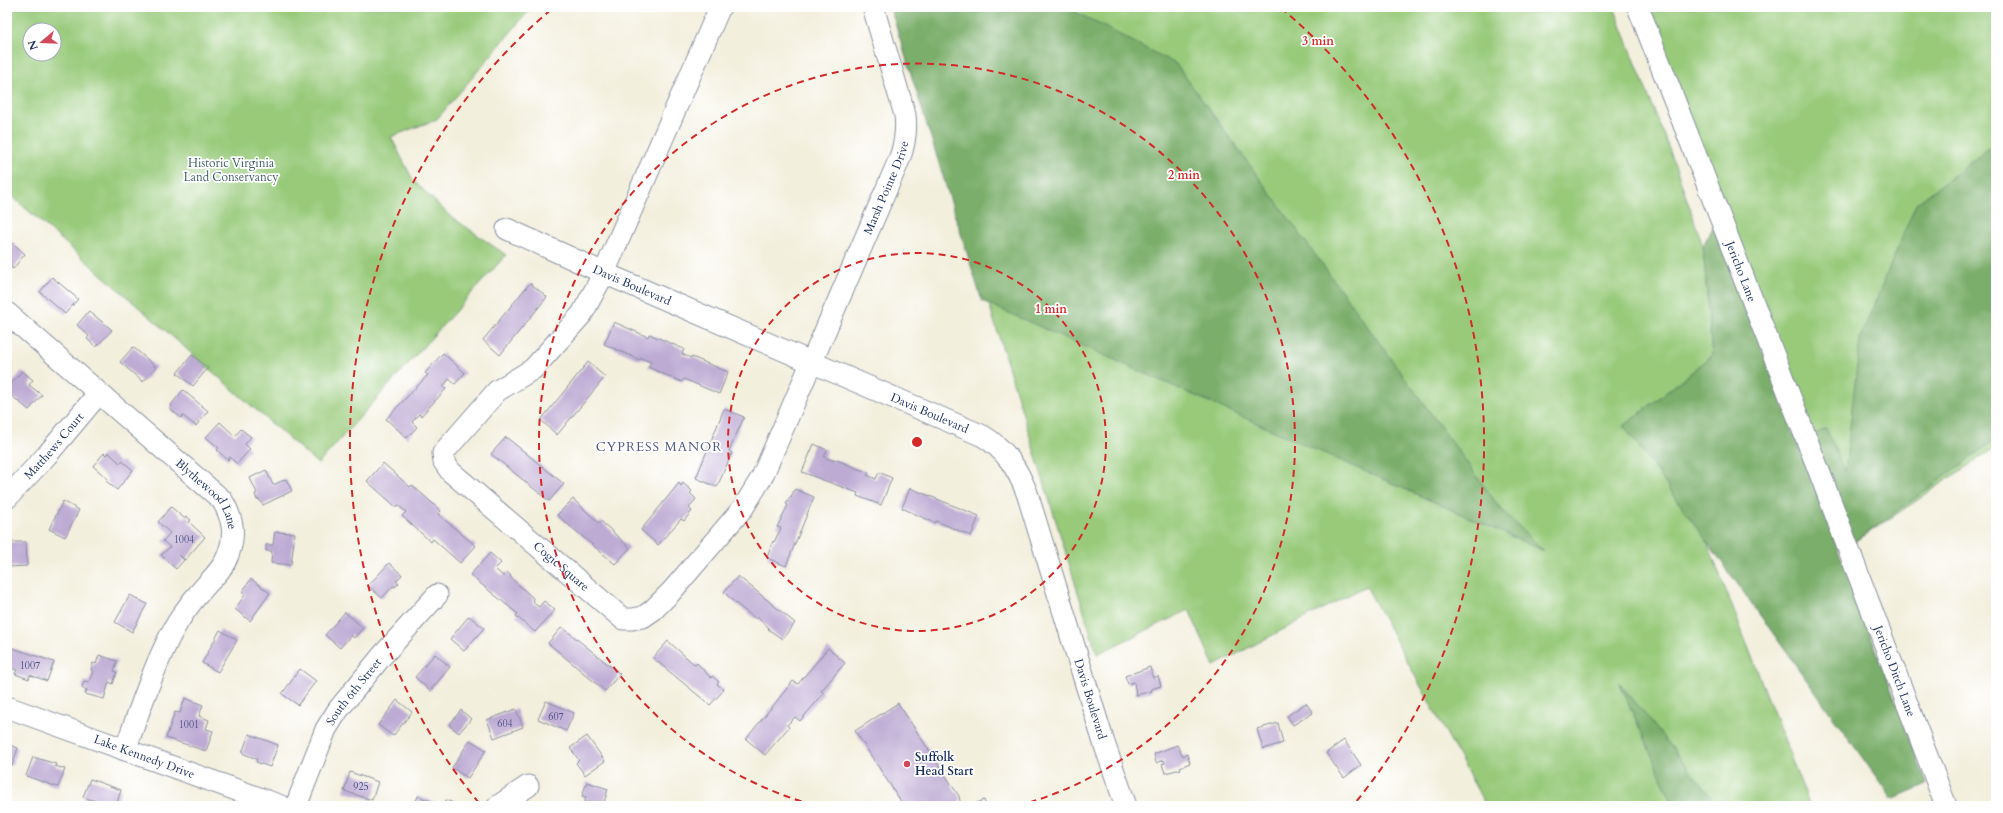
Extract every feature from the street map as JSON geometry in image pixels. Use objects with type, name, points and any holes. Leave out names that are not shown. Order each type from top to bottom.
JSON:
[{"type":"street","points":[[604,273],[720,7]]},
{"type":"street","name":"Marsh Pointe Drive","points":[[812,362],[904,146],[906,131],[905,115],[873,7]]},
{"type":"street","name":"Jericho Lane","points":[[1638,7],[1843,536]]},
{"type":"street","name":"Davis Boulevard","points":[[507,229],[604,273],[983,436],[998,446],[1015,466],[1027,493],[1104,742],[1126,806]]},
{"type":"street","name":"Cogic Square","points":[[604,273],[582,314],[533,369],[497,391],[445,449],[442,457],[451,472],[623,619],[632,620],[643,617],[653,610],[671,592],[743,508],[762,477],[812,362]]},
{"type":"street","name":"Blythewood Lane","points":[[7,313],[222,500],[230,514],[234,528],[228,557],[188,607],[171,634],[125,750]]},
{"type":"street","name":"Matthews Court","points":[[7,498],[47,455],[99,393]]},
{"type":"street","name":"Jericho Ditch Lane","points":[[1843,536],[1946,806]]},
{"type":"street","name":"South 6th Street","points":[[296,806],[326,729],[338,710],[381,657],[437,595]]},
{"type":"street","name":"Lake Kennedy Drive","points":[[7,707],[281,806]]},
{"type":"street","points":[[498,806],[528,786]]},
{"type":"green space","name":"Historic Virginia Land Conservancy","points":[[7,7],[532,7],[437,119],[391,137],[413,180],[449,215],[506,255],[318,464],[7,192]]},
{"type":"green space","points":[[890,7],[1066,7],[1176,64],[1500,508],[1544,551],[982,301]]},
{"type":"green space","points":[[897,7],[1614,7],[1673,159],[1703,246],[1712,356],[1653,403],[1810,806],[1486,806],[1366,586],[1214,666],[1189,610],[1097,654]]},
{"type":"green space","points":[[1644,7],[1996,7],[1996,143],[1916,204],[1996,348],[1996,447],[1855,542]]},
{"type":"green space","points":[[1996,143],[1996,439],[1853,543],[1811,437],[1826,428],[1845,472],[1860,338],[1916,204]]},
{"type":"green space","points":[[1714,223],[1927,784],[1892,799],[1624,426],[1712,356],[1703,246]]},
{"type":"green space","points":[[1619,682],[1719,806],[1674,806]]},
{"type":"building","points":[[7,238],[25,254],[13,269],[7,264]]},
{"type":"building","points":[[52,277],[78,299],[65,314],[40,292]]},
{"type":"building","points":[[530,283],[547,297],[500,355],[483,340]]},
{"type":"building","points":[[89,311],[112,330],[96,347],[87,339],[89,336],[77,325]]},
{"type":"building","points":[[614,322],[648,337],[649,334],[684,349],[682,354],[728,372],[719,394],[684,379],[682,382],[648,367],[651,362],[641,358],[640,360],[604,344]]},
{"type":"building","points":[[133,347],[156,367],[143,382],[120,362]]},
{"type":"building","points":[[443,353],[465,373],[455,384],[449,379],[443,387],[446,389],[421,416],[419,414],[412,422],[417,427],[407,438],[386,419],[428,375],[425,373]]},
{"type":"building","points":[[192,355],[208,368],[193,386],[177,373]]},
{"type":"building","points":[[588,362],[605,377],[557,435],[541,420]]},
{"type":"building","points":[[22,371],[33,380],[29,385],[42,395],[29,410],[7,392],[7,389]]},
{"type":"building","points":[[183,390],[208,411],[196,426],[183,416],[181,418],[170,409],[172,406],[171,405]]},
{"type":"building","points":[[724,409],[744,417],[729,451],[732,453],[717,487],[696,478]]},
{"type":"building","points":[[220,422],[235,436],[241,429],[251,437],[245,444],[250,449],[237,464],[230,457],[228,460],[217,450],[219,448],[206,437]]},
{"type":"building","points":[[506,437],[564,484],[549,501],[491,454]]},
{"type":"building","points":[[814,444],[827,450],[824,457],[834,461],[834,459],[869,473],[867,475],[876,479],[879,472],[892,478],[881,505],[857,496],[858,493],[802,472]]},
{"type":"building","points":[[108,452],[120,463],[122,461],[133,470],[117,490],[106,481],[108,479],[93,466],[104,453],[106,455]]},
{"type":"building","points":[[383,463],[410,487],[412,485],[441,511],[438,514],[476,546],[460,563],[433,539],[431,542],[402,516],[406,512],[398,505],[396,507],[367,481]]},
{"type":"building","points":[[266,470],[273,485],[286,479],[292,491],[263,505],[259,499],[257,500],[255,494],[257,493],[250,478]]},
{"type":"building","points":[[679,483],[681,486],[683,483],[692,491],[690,493],[696,499],[689,508],[692,511],[684,521],[681,519],[658,545],[641,530]]},
{"type":"building","points":[[910,488],[979,516],[971,536],[936,521],[935,523],[902,508]]},
{"type":"building","points":[[795,489],[814,497],[786,566],[767,558],[773,541],[774,542],[781,528],[777,527],[788,505],[786,504]]},
{"type":"building","points":[[573,499],[599,523],[601,521],[630,548],[615,564],[557,515]]},
{"type":"building","points":[[63,501],[79,510],[65,537],[49,529]]},
{"type":"building","points":[[171,507],[184,518],[186,516],[191,520],[189,522],[205,537],[185,560],[179,555],[184,560],[176,569],[161,555],[170,547],[163,541],[170,533],[158,522]]},
{"type":"building","points":[[275,532],[295,533],[291,565],[271,563],[272,551],[266,551],[266,545],[273,545]]},
{"type":"building","points":[[10,542],[26,542],[27,566],[7,567],[7,548],[10,548]]},
{"type":"building","points":[[490,553],[501,563],[495,569],[503,576],[507,572],[511,576],[510,577],[533,598],[534,603],[539,607],[544,601],[555,610],[535,632],[516,616],[518,614],[470,575]]},
{"type":"building","points":[[389,563],[402,575],[396,581],[399,583],[395,587],[393,586],[382,598],[368,586]]},
{"type":"building","points":[[738,576],[795,623],[782,639],[768,629],[769,628],[757,617],[756,619],[736,604],[724,592]]},
{"type":"building","points":[[251,579],[270,593],[250,621],[235,609],[245,595],[242,592]]},
{"type":"building","points":[[130,595],[147,604],[132,632],[115,622]]},
{"type":"building","points":[[345,612],[363,628],[354,638],[351,635],[340,648],[325,635]]},
{"type":"building","points":[[469,616],[484,628],[464,651],[450,639]]},
{"type":"building","points":[[562,627],[620,674],[605,691],[548,643]]},
{"type":"building","points":[[220,630],[237,640],[218,672],[202,663]]},
{"type":"building","points":[[668,641],[695,665],[697,663],[711,678],[712,676],[719,682],[717,684],[724,690],[710,705],[653,658]]},
{"type":"building","points":[[13,648],[54,662],[47,681],[30,675],[29,679],[15,674],[17,670],[7,667]]},
{"type":"building","points":[[828,648],[845,663],[821,691],[824,693],[800,721],[795,717],[787,725],[789,727],[765,755],[746,739],[793,681],[798,684]]},
{"type":"building","points":[[435,654],[450,667],[430,691],[415,677]]},
{"type":"building","points":[[99,655],[117,661],[114,671],[117,672],[113,684],[109,682],[104,699],[85,694],[87,690],[82,688],[84,681],[89,682],[93,671],[91,670],[93,663],[96,664]]},
{"type":"building","points":[[1150,667],[1153,678],[1158,676],[1161,686],[1151,689],[1152,691],[1136,695],[1134,682],[1128,684],[1125,676]]},
{"type":"building","points":[[300,669],[316,681],[298,705],[282,694]]},
{"type":"building","points":[[185,698],[203,705],[199,716],[209,720],[206,729],[213,731],[206,751],[166,738],[175,712],[180,713]]},
{"type":"building","points":[[397,700],[412,712],[393,736],[378,725]]},
{"type":"building","points":[[546,701],[574,713],[566,731],[538,719]]},
{"type":"building","name":"Suffolk Head Start","points":[[898,703],[959,796],[961,806],[904,806],[855,731]]},
{"type":"building","points":[[1306,703],[1313,713],[1293,725],[1287,716]]},
{"type":"building","points":[[516,709],[523,727],[494,738],[487,720]]},
{"type":"building","points":[[461,710],[471,719],[459,733],[449,725]]},
{"type":"building","points":[[1278,723],[1283,743],[1263,749],[1257,729]]},
{"type":"building","points":[[249,734],[278,745],[270,767],[256,762],[257,759],[242,753]]},
{"type":"building","points":[[587,736],[605,761],[585,775],[576,763],[579,760],[570,748]]},
{"type":"building","points":[[470,740],[486,750],[468,778],[452,768]]},
{"type":"building","points":[[1344,740],[1361,765],[1344,778],[1326,753]]},
{"type":"building","points":[[7,744],[18,748],[12,766],[7,764]]},
{"type":"building","points":[[1177,745],[1183,756],[1187,754],[1190,763],[1180,767],[1181,769],[1165,773],[1162,764],[1165,763],[1163,760],[1156,763],[1154,754]]},
{"type":"building","points":[[33,757],[56,764],[55,766],[65,769],[58,787],[26,776]]},
{"type":"building","points":[[350,772],[378,782],[372,800],[344,791]]},
{"type":"building","points":[[90,779],[121,790],[116,806],[109,806],[83,797]]},
{"type":"building","points":[[587,782],[608,789],[603,806],[583,806],[586,797],[582,796]]},
{"type":"building","points":[[418,796],[444,806],[414,806]]},
{"type":"building","points":[[446,800],[461,806],[444,806]]},
{"type":"building","name":"Suffolk Head Start","points":[[984,800],[986,806],[969,806]]},
{"type":"building","points":[[163,802],[175,806],[159,806]]},
{"type":"place","name":"Suffolk Head Start","points":[[907,764]]},
{"type":"district","name":"CYPRESS MANOR","points":[[659,446]]}]
